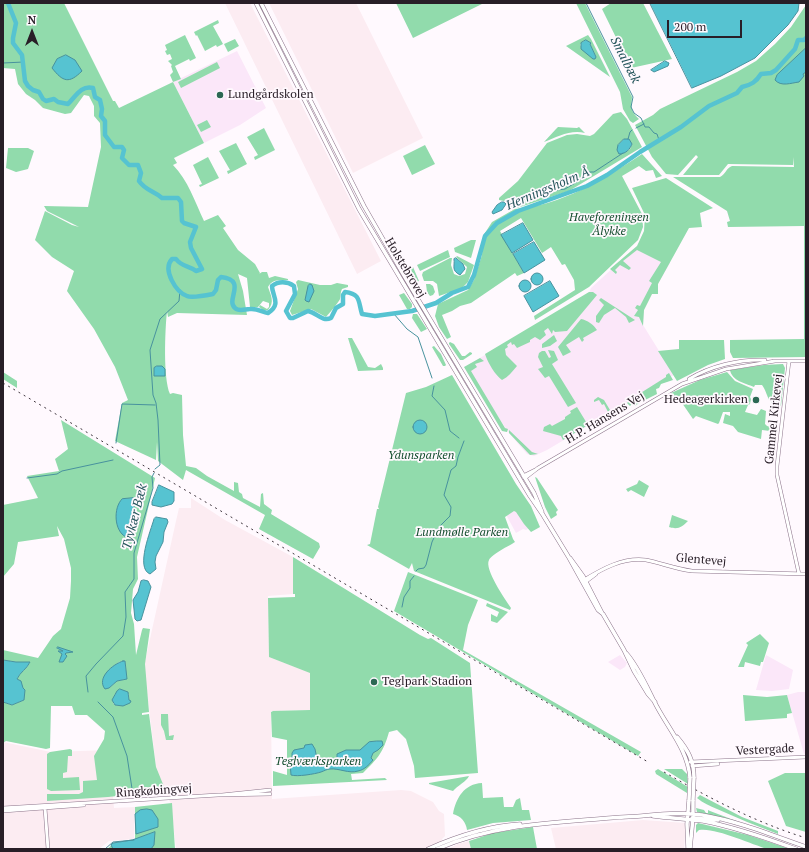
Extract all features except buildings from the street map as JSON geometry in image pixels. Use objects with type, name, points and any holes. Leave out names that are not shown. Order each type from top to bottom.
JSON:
[{"type":"main road","points":[[256,3],[268,22]]},
{"type":"main road","points":[[261,3],[268,22]]},
{"type":"main road","name":"Holstebrovej","points":[[268,22],[382,239],[523,478]]},
{"type":"main road","name":"Holstebrovej","points":[[268,22],[359,209],[506,457],[534,493],[543,515],[584,581],[598,610],[647,686],[690,764]]},
{"type":"main road","name":"Holstebrovej","points":[[568,556],[572,565],[584,581]]},
{"type":"main road","name":"Holstebrovej","points":[[673,732],[688,752],[692,778],[689,848]]},
{"type":"main road","points":[[648,816],[660,813],[723,820],[806,847]]},
{"type":"main road","points":[[428,849],[487,828],[516,824],[669,816],[690,817],[740,830],[796,849]]},
{"type":"main road","points":[[437,849],[486,832],[541,823]]},
{"type":"street","name":"H.P. Hansens Vej","points":[[523,478],[682,384],[726,368],[774,361],[806,361]]},
{"type":"street","name":"Gammel Kirkevej","points":[[789,361],[777,475],[798,574]]},
{"type":"street","name":"Glentevej","points":[[584,581],[614,564],[623,561],[639,560],[692,571],[806,574]]},
{"type":"street","name":"Vestergade","points":[[690,764],[718,764],[725,762],[806,757]]},
{"type":"street","name":"Ringkøbingvej","points":[[3,810],[218,796],[228,793],[270,792]]},
{"type":"street","name":"Ringkøbingvej","points":[[3,810],[92,804]]},
{"type":"street","points":[[44,808],[48,849]]},
{"type":"shaded area","points":[[225,3],[250,3],[381,261],[357,274]]},
{"type":"shaded area","points":[[269,3],[356,3],[423,138],[353,173]]},
{"type":"shaded area","name":"Lundgårdskolen","points":[[237,51],[266,108],[240,125],[204,143],[173,82]]},
{"type":"shaded area","points":[[637,246],[670,263],[658,284],[658,294],[652,294],[644,310],[643,325],[674,375],[547,450],[534,456],[527,454],[508,432],[467,369],[468,365],[589,293],[591,288]]},
{"type":"shaded area","points":[[191,498],[225,520],[293,557],[293,594],[268,596],[269,657],[310,672],[310,710],[271,711],[272,799],[401,790],[411,791],[433,802],[439,811],[444,814],[445,836],[442,839],[444,849],[176,849],[171,804],[157,775],[144,666],[179,508],[191,508]]},
{"type":"shaded area","points":[[514,506],[531,527],[516,533],[504,511]]},
{"type":"shaded area","points":[[620,655],[627,663],[625,667],[620,670],[608,662]]},
{"type":"shaded area","points":[[766,655],[793,670],[789,689],[772,691],[756,690]]},
{"type":"shaded area","points":[[798,692],[806,692],[806,753],[804,754],[787,695]]},
{"type":"shaded area","points":[[3,742],[51,752],[109,750],[114,808],[135,807],[134,839],[109,841],[99,849],[3,849]]},
{"type":"shaded area","points":[[643,820],[686,823],[684,849],[556,849],[551,828]]},
{"type":"shaded area","points":[[469,841],[471,849],[448,849],[458,844]]},
{"type":"green space","points":[[3,3],[64,3],[113,101],[115,101],[119,108],[173,82],[204,143],[174,158],[177,163],[173,165],[187,184],[204,221],[218,215],[226,226],[223,228],[238,250],[255,264],[260,273],[259,274],[262,272],[267,272],[269,278],[275,276],[288,279],[274,281],[268,287],[272,302],[268,310],[263,310],[259,307],[260,305],[267,309],[269,307],[269,303],[263,301],[258,307],[250,307],[247,278],[238,274],[243,291],[247,315],[177,313],[168,317],[167,311],[165,366],[170,394],[173,393],[182,395],[183,435],[186,466],[196,468],[234,491],[234,482],[238,483],[239,492],[242,494],[243,498],[260,507],[261,494],[263,493],[264,504],[272,510],[271,514],[319,543],[320,547],[313,559],[259,529],[265,515],[186,470],[183,480],[158,461],[157,442],[156,460],[115,441],[122,403],[128,400],[115,367],[94,329],[67,291],[74,271],[52,257],[35,240],[45,211],[79,227],[47,211],[44,206],[88,207],[101,147],[100,123],[94,116],[94,106],[89,96],[84,95],[71,113],[65,114],[43,108],[26,94],[18,84],[15,69],[3,68]]},
{"type":"green space","points":[[396,3],[484,3],[413,38]]},
{"type":"green space","points":[[576,3],[585,3],[632,97],[632,110],[639,119],[633,123],[630,121],[623,109],[620,92]]},
{"type":"green space","points":[[611,3],[643,3],[672,59],[631,68],[602,9]]},
{"type":"green space","points":[[806,5],[806,357],[733,358],[730,352],[730,340],[804,339],[804,226],[728,227],[727,222],[730,221],[727,211],[673,177],[720,177],[728,168],[732,166],[794,167],[793,157],[793,165],[728,164],[719,175],[683,175],[698,157],[696,155],[678,175],[666,174],[652,157],[635,125],[653,115],[660,109],[737,72],[756,61],[791,27]]},
{"type":"green space","points":[[218,20],[219,23],[213,26],[223,44],[217,47],[216,45],[205,51],[194,32]]},
{"type":"green space","points":[[185,35],[196,58],[190,61],[189,59],[175,66],[181,79],[173,82],[170,75],[173,72],[172,65],[168,61],[172,59],[170,54],[167,55],[165,51],[167,50],[165,45]]},
{"type":"green space","points":[[588,35],[610,77],[566,46]],"holes":[[[584,41],[591,43],[590,44],[596,57],[580,45]]]},
{"type":"green space","points":[[235,39],[239,46],[228,52],[224,44]]},
{"type":"green space","points":[[217,62],[220,68],[181,88],[178,82]]},
{"type":"green space","name":"Haveforeningen Ålykke","points":[[621,112],[627,119],[642,147],[569,191],[514,209],[548,203],[565,197],[597,182],[642,154],[662,176],[656,178],[653,170],[646,171],[639,166],[622,176],[642,214],[643,227],[638,240],[589,287],[535,320],[534,316],[575,290],[574,280],[565,264],[562,265],[551,247],[542,253],[521,218],[500,231],[524,273],[517,276],[515,273],[471,303],[460,306],[442,315],[451,337],[447,339],[439,327],[435,316],[438,304],[468,290],[474,280],[482,255],[483,236],[492,222],[513,210],[509,210],[507,203],[499,200],[499,198],[518,181],[547,143],[567,135],[577,134],[590,136],[594,134],[613,114]],"holes":[[[624,139],[632,144],[630,149],[622,154],[618,145]]]},
{"type":"green space","points":[[207,120],[211,127],[201,132],[197,125]]},
{"type":"green space","points":[[558,127],[579,127],[585,133],[569,133],[544,142]]},
{"type":"green space","points":[[264,128],[275,150],[255,160],[254,157],[258,155],[247,137]]},
{"type":"green space","points":[[236,143],[247,164],[228,174],[227,171],[230,170],[219,151]]},
{"type":"green space","points":[[425,145],[435,164],[412,175],[403,156]]},
{"type":"green space","points":[[8,148],[28,148],[34,151],[28,169],[16,172],[6,168]]},
{"type":"green space","points":[[208,157],[219,178],[200,187],[199,185],[202,184],[193,165]]},
{"type":"green space","points":[[666,178],[713,208],[700,213],[702,227],[689,228],[658,284],[658,294],[652,294],[644,310],[643,326],[639,317],[634,316],[638,310],[635,308],[637,305],[640,306],[652,283],[649,281],[661,262],[637,250],[623,261],[631,268],[629,270],[620,265],[615,270],[617,272],[616,274],[610,269],[637,246],[644,231],[645,215],[632,188]]},
{"type":"green space","points":[[471,240],[476,240],[471,258],[455,252],[454,248]]},
{"type":"green space","points":[[448,250],[450,257],[420,271],[417,265]]},
{"type":"green space","points":[[457,256],[474,265],[468,282],[462,288],[439,296],[437,284],[433,281],[424,281],[422,275],[423,272],[452,258],[451,265],[454,274],[459,276],[465,274],[467,267],[456,257]]},
{"type":"green space","points":[[413,267],[419,281],[414,283],[409,269]]},
{"type":"green space","points":[[298,280],[320,285],[331,285],[337,283],[348,285],[348,287],[342,289],[339,301],[326,317],[311,309],[292,315],[290,311],[298,289],[296,282]]},
{"type":"green space","points":[[426,284],[433,286],[435,292],[433,295],[430,296],[427,292]]},
{"type":"green space","points":[[589,292],[593,292],[597,295],[567,331],[555,332],[553,330],[552,334],[548,328],[544,331],[546,335],[540,340],[535,337],[530,340],[530,342],[517,348],[514,344],[512,345],[511,342],[507,345],[508,347],[505,349],[506,355],[517,366],[502,380],[497,375],[485,354]]},
{"type":"green space","points":[[404,293],[412,304],[410,309],[407,309],[399,295]]},
{"type":"green space","points":[[601,298],[635,320],[629,323],[626,317],[615,308],[604,315],[599,323],[596,322],[596,316],[604,305],[599,300]]},
{"type":"green space","points":[[413,314],[417,314],[427,329],[421,332],[412,318]]},
{"type":"green space","points":[[581,319],[586,320],[597,330],[583,338],[584,340],[582,342],[579,337],[566,345],[571,352],[563,356],[558,347]]},
{"type":"green space","points":[[554,335],[557,341],[550,346],[542,348],[542,344]]},
{"type":"green space","points":[[348,338],[352,338],[368,367],[375,368],[381,364],[383,370],[358,371]]},
{"type":"green space","points":[[679,340],[724,340],[725,359],[708,365],[677,381],[658,351],[679,349]]},
{"type":"green space","points":[[450,342],[454,344],[462,356],[465,356],[470,352],[472,354],[463,360],[460,360],[449,344]]},
{"type":"green space","points":[[434,346],[441,354],[446,365],[445,366],[443,366],[432,347]]},
{"type":"green space","points":[[548,350],[554,351],[558,360],[552,364],[576,403],[568,407],[549,376],[545,378],[538,369],[543,367],[538,357],[539,353],[545,351],[549,358],[551,357]]},
{"type":"green space","points":[[480,358],[484,361],[475,364],[477,367],[471,371],[505,428],[508,429],[507,432],[502,431],[464,367]]},
{"type":"green space","points":[[783,364],[785,368],[781,406],[773,404],[770,401],[762,385],[755,385],[754,387],[739,381],[733,377],[730,370],[764,365]]},
{"type":"green space","points":[[3,372],[17,381],[17,388],[3,379]]},
{"type":"green space","points":[[727,372],[735,381],[753,389],[750,397],[750,404],[745,412],[757,415],[761,409],[766,411],[765,424],[778,429],[778,432],[762,430],[761,439],[738,432],[733,426],[723,423],[725,414],[730,416],[730,412],[723,412],[718,424],[696,416],[693,419],[682,403],[673,400],[671,393],[700,380]]},
{"type":"green space","points":[[669,373],[673,380],[661,384],[659,388],[656,389],[657,394],[643,401],[639,394],[666,377]]},
{"type":"green space","points":[[452,375],[516,484],[531,506],[540,527],[531,532],[514,511],[505,517],[515,542],[497,553],[489,560],[489,570],[511,608],[510,610],[414,571],[412,563],[409,569],[367,545],[370,544],[377,509],[379,509],[378,507],[406,393],[426,387]]},
{"type":"green space","points":[[598,397],[604,400],[610,410],[608,412],[604,404],[602,405],[599,400],[594,402],[594,400]]},
{"type":"green space","points":[[636,397],[639,398],[639,403],[635,406],[632,404],[630,406],[627,403],[631,399],[634,400]]},
{"type":"green space","points":[[577,407],[588,425],[563,440],[561,436],[543,431],[544,427],[550,424],[552,426],[565,419],[565,417],[571,413],[570,411]]},
{"type":"green space","points":[[61,420],[155,478],[137,557],[138,579],[133,589],[131,613],[134,624],[136,655],[143,628],[150,629],[145,664],[149,712],[142,713],[142,715],[149,714],[156,767],[167,794],[158,795],[157,792],[47,801],[47,794],[79,794],[83,792],[83,781],[97,780],[94,756],[104,739],[105,731],[87,715],[75,715],[72,706],[51,706],[50,748],[46,749],[6,741],[3,743],[3,702],[12,705],[24,700],[23,688],[17,679],[30,662],[3,660],[3,650],[38,658],[53,636],[61,629],[70,598],[71,568],[64,539],[57,526],[59,536],[18,542],[14,564],[3,577],[3,505],[38,498],[27,476],[59,471],[55,459],[68,449]],"holes":[[[135,500],[135,503],[126,536],[117,513]],[[125,661],[126,679],[117,681],[109,688],[111,668],[119,662]],[[115,694],[129,694],[128,700],[125,704],[115,705],[113,703]]]},
{"type":"green space","points":[[509,430],[532,452],[538,454],[530,455],[509,433]]},
{"type":"green space","points":[[535,477],[558,510],[556,512],[557,515],[551,519],[545,507]]},
{"type":"green space","points":[[639,480],[649,486],[644,497],[631,490],[628,492],[626,489],[637,484]]},
{"type":"green space","points":[[672,515],[688,521],[680,527],[669,527]]},
{"type":"green space","name":"Teglpark Stadion","points":[[293,557],[420,635],[428,639],[431,638],[470,663],[478,773],[415,778],[414,766],[406,739],[397,730],[389,732],[385,745],[379,755],[363,773],[351,774],[352,780],[385,778],[387,780],[273,786],[273,771],[287,775],[287,740],[272,737],[271,712],[273,711],[271,711],[310,710],[310,673],[269,657],[268,598],[295,597],[295,594],[293,594]]},
{"type":"green space","points":[[408,572],[478,600],[468,625],[463,650],[641,752],[638,756],[394,611]]},
{"type":"green space","points":[[487,603],[508,612],[497,623],[491,621],[491,614],[497,617],[499,612],[486,606]]},
{"type":"green space","points":[[760,634],[769,643],[763,662],[761,662],[760,666],[745,662],[744,667],[738,667],[748,645],[746,643]]},
{"type":"green space","points":[[743,695],[767,697],[787,695],[792,713],[787,714],[787,718],[745,721]]},
{"type":"green space","points":[[161,714],[168,714],[169,736],[174,735],[173,740],[166,740],[161,725]]},
{"type":"green space","points":[[72,750],[72,756],[68,756],[67,772],[63,773],[63,778],[79,777],[80,790],[51,791],[47,789],[47,754],[50,752]]},
{"type":"green space","points":[[658,769],[688,787],[687,793],[656,774],[655,771]]},
{"type":"green space","points":[[664,769],[682,769],[687,774],[688,784]]},
{"type":"green space","points":[[785,773],[806,773],[806,832],[786,826],[768,781]]},
{"type":"green space","points":[[469,776],[453,791],[429,784],[429,783]]},
{"type":"green space","points":[[482,783],[483,798],[503,797],[504,807],[513,807],[516,800],[520,798],[522,810],[529,810],[531,820],[493,823],[467,830],[466,824],[463,820],[453,814],[454,808],[459,797],[466,789],[470,786]]},
{"type":"green space","points":[[700,795],[742,817],[778,831],[778,834],[707,804],[697,798]]},
{"type":"green space","points":[[172,803],[175,849],[107,849],[113,844],[135,841],[135,807]]},
{"type":"green space","points":[[696,808],[704,810],[706,813],[708,813],[708,810],[739,822],[697,812]]},
{"type":"green space","points":[[698,823],[748,835],[790,849],[768,849],[733,836],[714,831],[699,830],[696,833],[696,825]]},
{"type":"green space","points":[[533,827],[537,849],[471,849],[469,841],[493,833]]},
{"type":"water","points":[[650,3],[799,3],[798,11],[788,25],[755,58],[721,76],[692,88]]},
{"type":"water","points":[[586,40],[591,43],[590,44],[596,57],[595,59],[581,49],[581,43]]},
{"type":"water","points":[[806,48],[806,72],[803,74],[804,76],[799,82],[783,84],[777,82],[775,80],[777,75]]},
{"type":"water","points":[[66,55],[75,60],[82,71],[73,78],[66,80],[52,68],[57,59]]},
{"type":"water","points":[[665,61],[669,63],[668,66],[654,72],[651,70]]},
{"type":"water","points":[[624,139],[629,139],[632,144],[627,151],[619,154],[617,150],[618,145]]},
{"type":"water","points":[[502,202],[506,204],[502,210],[493,214],[492,212],[497,205]]},
{"type":"water","points":[[523,223],[533,240],[512,253],[501,235]]},
{"type":"water","points":[[534,242],[545,260],[524,273],[513,254]]},
{"type":"water","points":[[456,258],[463,264],[465,269],[460,275],[455,272],[454,268],[454,259]]},
{"type":"water","points":[[535,273],[539,273],[543,279],[539,285],[535,285],[531,281],[531,277]]},
{"type":"water","points":[[523,280],[527,280],[531,286],[527,292],[523,292],[519,288],[519,284]]},
{"type":"water","points":[[550,281],[559,296],[533,312],[524,296]]},
{"type":"water","points":[[310,284],[312,285],[314,291],[309,302],[305,300],[308,286]]},
{"type":"water","points":[[157,366],[162,366],[165,369],[165,376],[154,376],[154,368]]},
{"type":"water","points":[[420,420],[425,422],[427,427],[425,432],[420,434],[415,432],[413,427],[415,422]]},
{"type":"water","points":[[159,485],[174,492],[174,501],[172,504],[161,507],[152,505]]},
{"type":"water","points":[[134,498],[135,503],[126,537],[119,530],[117,525],[117,508],[122,499]]},
{"type":"water","points":[[156,517],[167,519],[168,522],[164,532],[163,542],[156,556],[156,569],[150,574],[146,570],[144,557],[147,540]]},
{"type":"water","points":[[141,581],[148,581],[151,587],[141,620],[137,621],[135,619],[133,600],[138,592]]},
{"type":"water","points":[[58,647],[73,652],[65,654],[67,656],[63,662],[59,662],[62,654],[58,651],[63,651],[57,648]]},
{"type":"water","points":[[3,660],[30,662],[17,679],[21,681],[25,690],[24,700],[12,705],[3,702]]},
{"type":"water","points":[[125,661],[127,679],[117,681],[109,688],[105,689],[103,685],[104,676],[111,668]]},
{"type":"water","points":[[120,689],[128,692],[129,700],[131,701],[123,706],[115,705],[112,700],[117,691]]},
{"type":"water","points":[[382,741],[383,745],[373,753],[371,758],[373,760],[366,767],[355,772],[330,769],[318,773],[297,776],[291,775],[290,762],[292,759],[292,753],[294,750],[304,748],[305,745],[312,744],[315,749],[317,759],[333,760],[337,758],[337,754],[346,750],[360,750],[369,742]]},
{"type":"water","points":[[140,810],[152,810],[158,819],[158,827],[136,834],[135,814]]},
{"type":"water","points":[[155,832],[154,845],[151,849],[113,849],[111,845],[113,843],[132,840]]},
{"type":"waterway","name":"Herningsholm Å","points":[[8,3],[16,23],[13,43],[22,55],[25,81],[28,86],[39,92],[46,101],[54,99],[58,102],[68,104],[85,88],[93,88],[95,97],[100,100],[102,109],[101,116],[105,121],[105,135],[114,147],[122,147],[124,150],[122,158],[129,165],[138,165],[141,173],[139,181],[144,187],[162,198],[178,198],[181,202],[182,221],[196,227],[190,242],[191,248],[202,269],[196,271],[176,259],[172,259],[169,264],[169,274],[179,290],[189,297],[213,294],[216,290],[218,280],[221,277],[229,279],[235,286],[232,300],[235,308],[240,310],[255,309],[268,313],[275,306],[272,286],[280,282],[286,282],[294,286],[295,294],[286,311],[290,318],[308,311],[325,319],[331,318],[336,308],[343,304],[343,295],[345,292],[356,296],[362,314],[375,316],[412,311],[436,303],[452,293],[468,287],[474,275],[485,236],[497,223],[518,211],[587,186],[607,175],[640,152],[681,127],[709,106],[737,93],[742,87],[755,81],[761,74],[771,73],[776,70],[795,49],[798,40],[804,40],[806,38]]},
{"type":"waterway","name":"Smalbæk","points":[[586,3],[633,97],[631,107],[634,113],[641,118],[645,127],[649,127],[654,133],[657,134],[659,140]]},
{"type":"waterway","points":[[3,63],[24,62]]},
{"type":"waterway","points":[[636,128],[644,124]]},
{"type":"waterway","points":[[628,139],[632,130]]},
{"type":"waterway","points":[[535,198],[550,191],[565,189],[580,180],[586,172],[594,172],[623,153]]},
{"type":"waterway","name":"Tyvkær Bæk","points":[[155,469],[160,465],[158,420],[156,403],[153,395],[150,350],[160,319],[179,301],[180,290]]},
{"type":"waterway","points":[[394,314],[407,329],[418,337],[432,378]]},
{"type":"waterway","points":[[434,386],[432,396],[445,410],[450,431],[459,438]]},
{"type":"waterway","points":[[116,443],[122,404],[155,405]]},
{"type":"waterway","points":[[416,571],[424,568],[426,565],[432,542],[439,527],[450,516],[451,507],[444,495],[451,470],[456,466],[464,441]]},
{"type":"waterway","points":[[27,478],[57,474],[62,471],[113,460]]},
{"type":"waterway","name":"Tyvkær Bæk","points":[[88,692],[86,676],[123,636],[126,617],[125,592],[134,579],[134,553],[153,488],[152,477],[154,473]]},
{"type":"waterway","points":[[402,607],[404,597],[410,588],[410,581],[414,576]]},
{"type":"waterway","name":"Tyvkær Bæk","points":[[98,702],[113,717],[127,756],[133,795]]},
{"type":"waterway","points":[[105,849],[113,842],[134,840]]},
{"type":"railway","points":[[3,383],[648,762]]},
{"type":"railway","points":[[664,772],[733,809],[769,825],[806,838]]},
{"type":"place","name":"Lundgårdskolen","points":[[220,95]]},
{"type":"place","name":"Hedeagerkirken","points":[[756,400]]},
{"type":"place","name":"Teglpark Stadion","points":[[374,682]]},
{"type":"park label","name":"Ydunsparken","points":[[421,456]]},
{"type":"park label","name":"Lundmølle Parken","points":[[462,533]]},
{"type":"park label","name":"Teglværksparken","points":[[318,762]]}]
